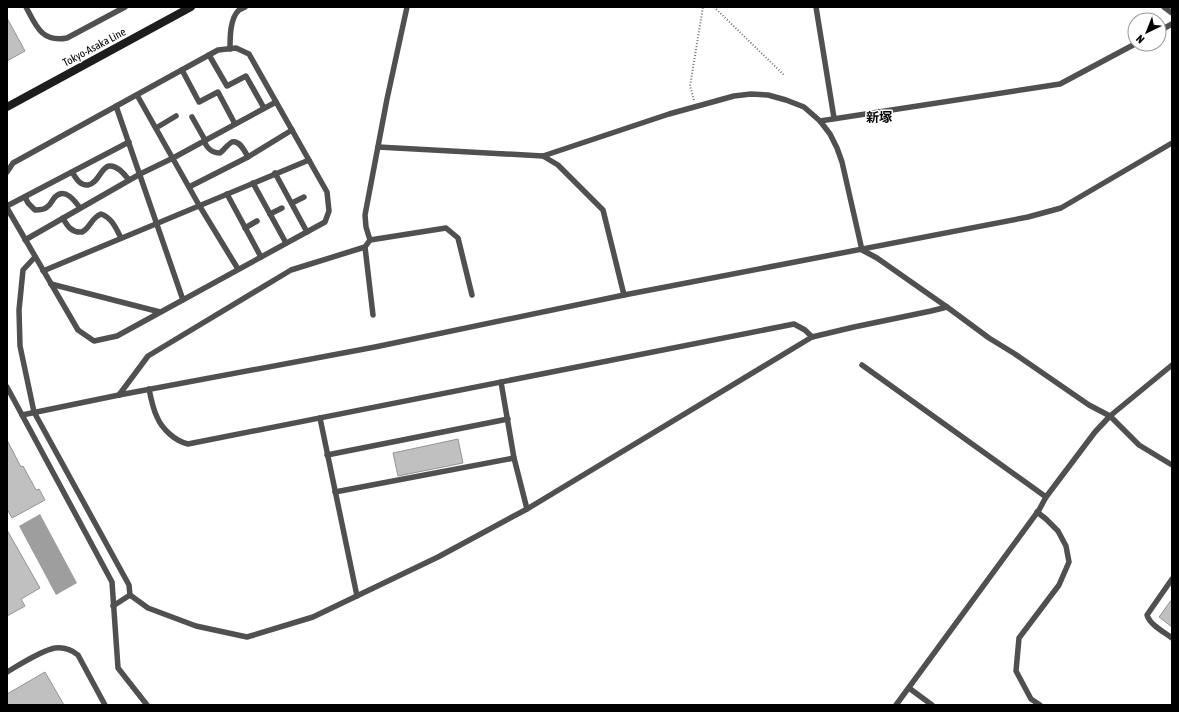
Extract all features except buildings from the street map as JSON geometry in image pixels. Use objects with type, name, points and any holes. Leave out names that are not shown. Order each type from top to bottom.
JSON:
[{"type":"main road","name":"Tokyo-Asaka Line","points":[[7,107],[191,7]]},
{"type":"lane","points":[[26,7],[39,30],[44,35],[60,39],[67,38],[125,7]]},
{"type":"lane","points":[[230,49],[230,31],[233,21],[238,10],[245,7]]},
{"type":"lane","points":[[370,240],[366,227],[365,215],[387,99],[407,7]]},
{"type":"lane","points":[[816,7],[834,118]]},
{"type":"lane","points":[[1164,7],[1172,13]]},
{"type":"lane","points":[[7,172],[13,163],[218,50],[236,48],[249,54],[327,192],[329,211],[325,222],[117,336],[94,341],[78,330],[7,207],[129,142]]},
{"type":"lane","points":[[820,121],[1060,84],[1127,48]]},
{"type":"lane","points":[[209,56],[227,86],[246,76],[264,108]]},
{"type":"lane","points":[[182,70],[199,102],[218,92],[235,124]]},
{"type":"lane","points":[[378,147],[543,156],[669,114],[734,96],[768,94],[804,107],[820,121],[830,134],[837,148],[842,162],[862,250],[877,258],[989,338],[1089,405],[1110,416],[1139,445],[1172,465]]},
{"type":"lane","points":[[137,95],[199,205],[238,270]]},
{"type":"lane","points":[[25,240],[129,180],[276,102]]},
{"type":"lane","points":[[116,106],[183,300]]},
{"type":"lane","points":[[156,128],[176,116]]},
{"type":"lane","points":[[192,118],[206,147],[212,152],[220,153],[231,142],[233,142],[240,145],[248,157]]},
{"type":"lane","points":[[189,187],[248,157],[292,130]]},
{"type":"lane","points":[[22,415],[149,389],[375,347],[624,295],[1028,217],[1060,208],[1172,143]]},
{"type":"lane","points":[[543,156],[558,165],[603,210],[624,295]]},
{"type":"lane","points":[[43,271],[309,160]]},
{"type":"lane","points":[[72,172],[80,182],[85,185],[91,185],[109,166],[122,171],[129,180]]},
{"type":"lane","points":[[275,173],[307,232]]},
{"type":"lane","points":[[254,183],[286,243]]},
{"type":"lane","points":[[25,197],[28,204],[35,210],[47,208],[57,195],[61,194],[72,197],[80,208]]},
{"type":"lane","points":[[227,194],[261,257]]},
{"type":"lane","points":[[292,203],[304,197]]},
{"type":"lane","points":[[270,214],[282,208]]},
{"type":"lane","points":[[63,218],[66,225],[74,231],[82,232],[88,228],[95,216],[101,214],[111,220],[121,238]]},
{"type":"lane","points":[[245,228],[257,221]]},
{"type":"lane","points":[[119,395],[148,356],[290,270],[365,247],[370,240],[446,228],[458,238],[472,295]]},
{"type":"lane","points":[[365,247],[373,315]]},
{"type":"lane","points":[[35,257],[23,270],[19,310],[20,346],[34,412],[129,585],[130,595],[148,608],[196,626],[247,636],[313,617],[438,557],[527,509],[812,337],[931,312],[947,307]]},
{"type":"lane","points":[[51,284],[160,312]]},
{"type":"lane","points":[[149,389],[157,419],[169,434],[180,442],[188,444],[794,324],[812,337]]},
{"type":"lane","points":[[862,365],[1046,497]]},
{"type":"lane","points":[[896,705],[1037,512],[1046,497],[1095,432],[1110,416],[1172,365]]},
{"type":"lane","points":[[501,382],[514,458],[527,509]]},
{"type":"lane","points":[[7,387],[112,582],[118,668],[147,705]]},
{"type":"lane","points":[[320,418],[357,596]]},
{"type":"lane","points":[[327,455],[508,419]]},
{"type":"lane","points":[[335,492],[514,458]]},
{"type":"lane","points":[[1037,512],[1058,531],[1066,546],[1069,562],[1059,585],[1019,638],[1016,671],[1031,699],[1040,705]]},
{"type":"lane","points":[[1172,579],[1148,615],[1152,623],[1172,638]]},
{"type":"lane","points":[[113,606],[130,595]]},
{"type":"lane","points":[[7,672],[54,648],[63,648],[72,651],[78,655],[105,705]]},
{"type":"lane","points":[[909,688],[932,705]]},
{"type":"path","points":[[696,107],[690,86],[703,7]]},
{"type":"path","points":[[714,7],[784,75]]},
{"type":"shaded area","points":[[40,514],[77,583],[56,595],[19,526]]},
{"type":"district","name":"新塚","points":[[879,117]]}]
